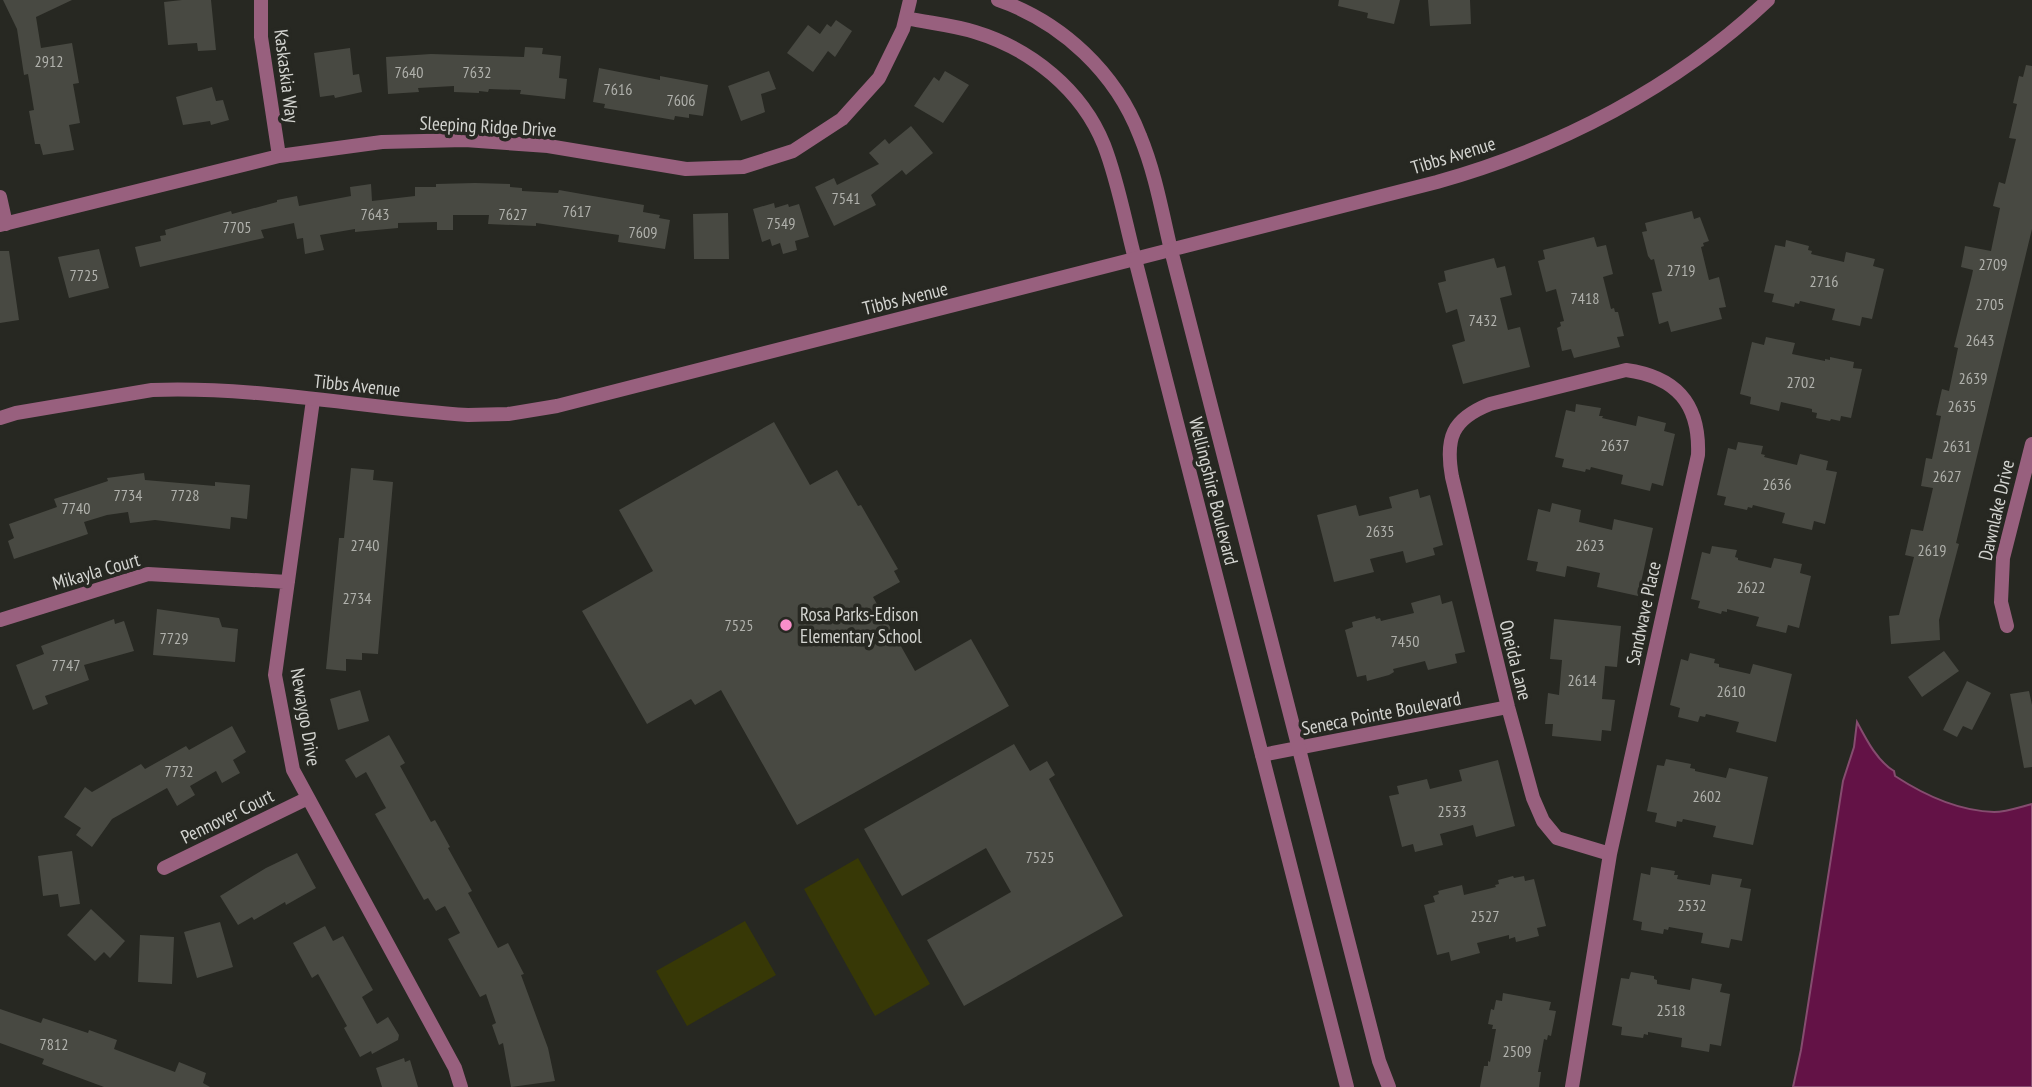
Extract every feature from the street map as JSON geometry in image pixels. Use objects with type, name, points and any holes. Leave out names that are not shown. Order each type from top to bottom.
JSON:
[{"type":"street","name":"Kaskaskia Way","points":[[261,0],[261,37],[279,156]]},
{"type":"street","name":"Sleeping Ridge Drive","points":[[3,224],[279,156],[382,142],[465,140],[548,146],[686,169],[743,167],[793,151],[842,119],[879,78],[906,18],[910,0]]},
{"type":"street","name":"Wellingshire Boulevard","points":[[998,0],[1036,17],[1083,51],[1112,85],[1142,139],[1379,1061],[1389,1087]]},
{"type":"street","name":"Tibbs Avenue","points":[[0,418],[152,390],[220,391],[468,415],[537,410],[1455,177],[1536,148],[1589,124],[1658,84],[1728,34],[1768,0]]},
{"type":"street","name":"Wellingshire Boulevard","points":[[906,18],[967,30],[1000,41],[1034,60],[1065,86],[1083,108],[1105,148],[1348,1087]]},
{"type":"street","points":[[0,197],[3,224]]},
{"type":"street","name":"Sandwave Place","points":[[1454,429],[1471,411],[1490,404],[1626,370],[1647,373],[1669,384],[1685,398],[1693,414],[1698,436],[1698,455],[1610,854],[1572,1087]]},
{"type":"street","name":"Newaygo Drive","points":[[313,400],[275,675],[293,770],[455,1068],[461,1087]]},
{"type":"street","name":"Oneida Lane","points":[[1454,429],[1449,444],[1452,477],[1533,798],[1543,821],[1557,838],[1610,854]]},
{"type":"street","name":"Dawnlake Drive","points":[[2007,626],[2001,602],[2003,558],[2032,444]]},
{"type":"street","name":"Mikayla Court","points":[[0,620],[148,574],[288,582]]},
{"type":"street","name":"Seneca Pointe Boulevard","points":[[1262,755],[1508,707]]},
{"type":"street","name":"Pennover Court","points":[[164,868],[308,798]]},
{"type":"shaded area","points":[[1857,722],[1882,762],[1894,771],[1895,776],[1918,790],[1955,805],[1981,811],[2003,811],[2032,804],[2032,1087],[1793,1087],[1843,781],[1854,747]]},
{"type":"shaded area","points":[[858,858],[930,984],[875,1016],[804,889]]},
{"type":"shaded area","points":[[745,921],[776,975],[687,1026],[656,971]]},
{"type":"building","points":[[3,0],[72,0],[36,17],[41,48],[72,43],[79,83],[73,84],[80,123],[69,125],[74,150],[43,155],[40,144],[35,144],[29,111],[34,110],[28,74],[24,75],[17,29]]},
{"type":"building","points":[[211,0],[216,50],[198,51],[197,43],[168,45],[164,2]]},
{"type":"building","points":[[1339,0],[1400,0],[1394,24],[1367,18],[1368,13],[1338,6]]},
{"type":"building","points":[[1428,0],[1470,0],[1471,24],[1430,26]]},
{"type":"building","points":[[836,20],[852,31],[835,57],[828,51],[813,72],[787,53],[808,25],[820,34],[827,24],[831,27]]},
{"type":"building","points":[[525,47],[543,48],[542,54],[561,56],[559,78],[567,79],[565,99],[520,94],[521,90],[454,92],[454,86],[418,88],[419,92],[388,94],[386,57],[431,54],[524,57]]},
{"type":"building","points":[[350,48],[353,75],[359,74],[362,92],[335,98],[334,95],[320,97],[314,53]]},
{"type":"building","points":[[2026,65],[2032,66],[2032,229],[1956,543],[1959,544],[1939,620],[1940,640],[1891,644],[1889,616],[1899,615],[1914,557],[1905,555],[1911,529],[1923,531],[1933,488],[1921,486],[1926,458],[1932,459],[1941,416],[1936,415],[1942,389],[1949,391],[1958,348],[1954,347],[1973,270],[1961,267],[1965,246],[1991,251],[2000,208],[1993,206],[1999,182],[2005,184],[2016,139],[2009,138],[2017,104],[2013,103],[2019,76],[2023,77]]},
{"type":"building","points":[[599,68],[660,80],[660,76],[708,85],[703,116],[689,114],[689,118],[675,116],[674,120],[604,108],[605,104],[593,102]]},
{"type":"building","points":[[769,71],[776,89],[761,94],[765,112],[741,121],[728,86]]},
{"type":"building","points":[[945,71],[969,85],[943,123],[914,106],[934,77],[939,81]]},
{"type":"building","points":[[212,87],[216,101],[223,100],[229,120],[211,125],[210,121],[183,125],[176,97]]},
{"type":"building","points":[[911,126],[933,153],[906,175],[902,170],[871,195],[876,205],[834,226],[815,187],[834,178],[837,185],[879,164],[869,153],[885,139],[889,144]]},
{"type":"building","points":[[475,183],[510,184],[510,187],[522,188],[522,191],[558,193],[559,190],[644,205],[643,212],[670,220],[665,249],[618,242],[619,235],[536,223],[536,226],[488,224],[489,215],[453,215],[453,230],[437,230],[437,222],[398,223],[398,228],[355,232],[355,229],[320,235],[324,250],[305,254],[303,238],[297,239],[294,223],[261,230],[264,238],[140,267],[135,247],[161,241],[160,236],[166,235],[165,230],[297,196],[299,206],[351,196],[350,187],[371,184],[372,201],[415,196],[415,187]]},
{"type":"building","points":[[774,203],[775,208],[799,204],[809,237],[795,241],[797,250],[783,254],[780,243],[772,246],[770,239],[762,242],[753,209]]},
{"type":"building","points":[[1692,211],[1694,219],[1700,217],[1709,241],[1701,247],[1709,280],[1719,277],[1726,307],[1719,308],[1722,319],[1671,332],[1668,321],[1659,324],[1652,293],[1662,291],[1654,259],[1651,260],[1648,256],[1642,232],[1647,231],[1645,223]]},
{"type":"building","points":[[728,213],[729,259],[694,259],[693,214]]},
{"type":"building","points":[[1594,237],[1597,247],[1606,245],[1613,274],[1603,277],[1611,309],[1614,308],[1615,312],[1618,312],[1624,336],[1617,337],[1620,347],[1574,358],[1571,349],[1562,351],[1557,328],[1561,326],[1560,322],[1564,321],[1556,289],[1546,292],[1538,261],[1545,259],[1543,250]]},
{"type":"building","points":[[1786,240],[1809,246],[1811,254],[1844,262],[1846,252],[1875,259],[1873,266],[1884,269],[1872,319],[1862,317],[1860,326],[1832,320],[1835,309],[1800,301],[1799,304],[1795,303],[1794,307],[1772,302],[1774,294],[1764,292],[1775,245],[1785,247]]},
{"type":"building","points":[[99,249],[109,288],[69,298],[58,257]]},
{"type":"building","points":[[0,251],[9,251],[19,320],[0,323]]},
{"type":"building","points":[[1494,258],[1497,268],[1505,266],[1512,295],[1500,298],[1508,330],[1520,327],[1530,367],[1463,384],[1452,345],[1465,341],[1457,309],[1446,313],[1438,283],[1446,281],[1444,271]]},
{"type":"building","points":[[1766,337],[1795,343],[1792,354],[1825,361],[1830,360],[1830,357],[1854,362],[1853,368],[1862,369],[1851,418],[1841,416],[1840,421],[1830,421],[1816,418],[1817,413],[1812,412],[1812,409],[1781,402],[1779,411],[1750,404],[1751,397],[1740,394],[1752,342],[1764,345]]},
{"type":"building","points":[[1576,404],[1601,408],[1599,416],[1603,416],[1602,418],[1636,426],[1638,416],[1666,423],[1664,431],[1675,434],[1663,486],[1652,483],[1650,491],[1621,484],[1623,475],[1591,467],[1585,472],[1562,467],[1564,459],[1555,457],[1566,410],[1575,412]]},
{"type":"building","points":[[774,422],[810,485],[837,470],[898,569],[894,571],[900,582],[873,597],[915,671],[971,639],[1009,706],[797,825],[721,690],[695,705],[691,699],[647,724],[582,611],[653,571],[619,510]]},
{"type":"building","points":[[1738,442],[1763,446],[1761,454],[1765,455],[1764,457],[1797,465],[1800,454],[1828,461],[1826,470],[1837,472],[1825,524],[1814,521],[1812,530],[1782,523],[1785,513],[1753,505],[1747,510],[1724,505],[1726,497],[1717,495],[1728,448],[1736,450]]},
{"type":"building","points":[[351,468],[374,470],[373,480],[393,482],[378,654],[362,653],[362,660],[346,659],[346,671],[326,669],[339,538],[344,538]]},
{"type":"building","points":[[144,473],[145,480],[215,486],[215,482],[250,485],[247,519],[231,517],[230,529],[155,520],[130,523],[128,512],[107,515],[84,522],[88,534],[14,559],[8,541],[14,538],[9,524],[57,507],[54,499],[108,481],[107,478]]},
{"type":"building","points":[[1418,489],[1420,498],[1430,495],[1443,545],[1433,548],[1435,555],[1406,563],[1403,551],[1370,559],[1374,572],[1334,582],[1317,515],[1356,505],[1359,516],[1392,508],[1389,497]]},
{"type":"building","points":[[1552,503],[1581,510],[1579,522],[1612,530],[1614,519],[1653,528],[1638,596],[1597,587],[1600,573],[1567,566],[1565,577],[1536,571],[1538,562],[1527,560],[1538,509],[1550,512]]},
{"type":"building","points":[[1712,546],[1737,550],[1735,557],[1738,560],[1771,568],[1774,558],[1802,564],[1800,573],[1811,576],[1799,628],[1788,625],[1786,633],[1756,626],[1759,617],[1727,609],[1727,612],[1722,611],[1721,614],[1698,608],[1700,601],[1691,599],[1702,552],[1710,554]]},
{"type":"building","points":[[1440,595],[1442,604],[1452,601],[1465,652],[1455,654],[1457,663],[1428,670],[1425,661],[1393,669],[1394,672],[1389,675],[1367,681],[1366,675],[1357,677],[1345,630],[1353,627],[1352,622],[1375,616],[1381,621],[1414,613],[1411,603]]},
{"type":"building","points":[[157,609],[219,618],[222,627],[238,629],[235,662],[153,655]]},
{"type":"building","points":[[114,619],[115,624],[124,621],[134,651],[84,665],[89,680],[45,696],[48,704],[33,710],[16,665],[44,654],[41,646]]},
{"type":"building","points":[[1554,619],[1621,626],[1617,667],[1605,666],[1602,699],[1615,700],[1611,731],[1602,730],[1601,741],[1552,736],[1553,724],[1545,724],[1548,693],[1559,695],[1562,660],[1550,659]]},
{"type":"building","points":[[1944,651],[1959,671],[1922,697],[1908,677]]},
{"type":"building","points":[[1690,653],[1715,659],[1714,663],[1719,664],[1719,667],[1750,674],[1753,664],[1792,674],[1776,742],[1736,732],[1739,722],[1706,714],[1705,717],[1700,716],[1698,722],[1678,717],[1680,708],[1670,705],[1681,659],[1688,661]]},
{"type":"building","points":[[1967,681],[1991,693],[1972,730],[1963,726],[1957,737],[1943,730]]},
{"type":"building","points":[[360,690],[369,721],[338,730],[330,699]]},
{"type":"building","points":[[2029,691],[2032,705],[2032,767],[2024,768],[2010,694]]},
{"type":"building","points":[[232,726],[246,752],[233,760],[240,773],[222,783],[216,771],[190,786],[195,795],[177,806],[167,788],[112,819],[92,847],[76,835],[81,828],[64,817],[85,787],[92,792],[141,764],[145,769],[186,746],[189,750]]},
{"type":"building","points":[[389,735],[405,763],[400,766],[431,822],[435,820],[450,847],[448,848],[472,891],[468,893],[498,948],[508,943],[524,974],[521,975],[548,1048],[555,1081],[511,1087],[503,1043],[499,1045],[492,1025],[496,1023],[486,994],[480,997],[448,939],[460,933],[445,906],[436,911],[428,898],[424,900],[375,814],[386,808],[366,772],[356,778],[345,760]]},
{"type":"building","points":[[1014,744],[1030,771],[1047,761],[1055,775],[1049,779],[1123,916],[964,1006],[927,940],[1011,892],[986,848],[902,896],[864,829]]},
{"type":"building","points":[[1666,759],[1691,764],[1690,768],[1695,771],[1726,778],[1729,768],[1768,777],[1753,845],[1713,837],[1716,826],[1683,819],[1682,822],[1677,821],[1676,827],[1655,822],[1657,813],[1647,811],[1657,765],[1664,766]]},
{"type":"building","points":[[1498,760],[1515,826],[1476,837],[1473,825],[1440,834],[1443,845],[1415,852],[1413,844],[1402,847],[1389,796],[1399,794],[1397,786],[1427,779],[1430,789],[1462,781],[1459,770]]},
{"type":"building","points":[[72,851],[80,904],[60,907],[58,894],[43,896],[38,856]]},
{"type":"building","points":[[297,853],[316,888],[286,905],[285,902],[254,920],[252,917],[238,925],[220,896]]},
{"type":"building","points":[[1651,867],[1675,871],[1677,879],[1710,885],[1712,874],[1742,879],[1740,887],[1751,889],[1742,941],[1731,939],[1729,948],[1701,943],[1703,933],[1669,927],[1668,930],[1664,929],[1663,934],[1641,930],[1642,922],[1633,920],[1641,873],[1650,875]]},
{"type":"building","points":[[1524,876],[1525,881],[1534,879],[1546,926],[1537,928],[1539,936],[1516,942],[1515,937],[1509,939],[1509,935],[1477,943],[1480,953],[1451,961],[1449,952],[1437,955],[1424,905],[1435,902],[1433,896],[1439,894],[1438,891],[1462,885],[1464,895],[1496,887],[1498,880]]},
{"type":"building","points":[[91,909],[125,941],[110,958],[104,952],[95,961],[67,935]]},
{"type":"building","points":[[220,922],[233,967],[197,978],[184,932]]},
{"type":"building","points":[[325,926],[333,941],[343,936],[373,990],[362,997],[377,1024],[388,1017],[399,1035],[398,1040],[372,1054],[371,1051],[360,1057],[344,1028],[347,1026],[318,974],[312,978],[293,943]]},
{"type":"building","points":[[140,935],[174,937],[172,984],[138,982]]},
{"type":"building","points":[[1631,972],[1654,976],[1657,984],[1690,990],[1692,978],[1722,984],[1720,992],[1730,994],[1721,1046],[1710,1044],[1709,1052],[1681,1047],[1682,1038],[1648,1032],[1643,1038],[1621,1035],[1622,1027],[1612,1025],[1621,978],[1629,979]]},
{"type":"building","points":[[1503,993],[1551,1002],[1549,1010],[1556,1011],[1551,1036],[1548,1035],[1547,1040],[1544,1039],[1538,1072],[1541,1072],[1539,1087],[1480,1087],[1484,1066],[1488,1066],[1488,1061],[1490,1062],[1496,1029],[1492,1029],[1493,1025],[1488,1024],[1491,1009],[1494,1010],[1496,1000],[1502,1001]]},
{"type":"building","points":[[0,1009],[41,1023],[43,1018],[117,1040],[114,1049],[175,1072],[179,1062],[206,1073],[203,1083],[210,1087],[104,1087],[42,1064],[44,1059],[0,1043]]},
{"type":"building","points":[[404,1058],[405,1062],[410,1060],[418,1087],[382,1087],[376,1068]]},
{"type":"place","name":"Rosa Parks-Edison Elementary School","points":[[786,625]]}]
